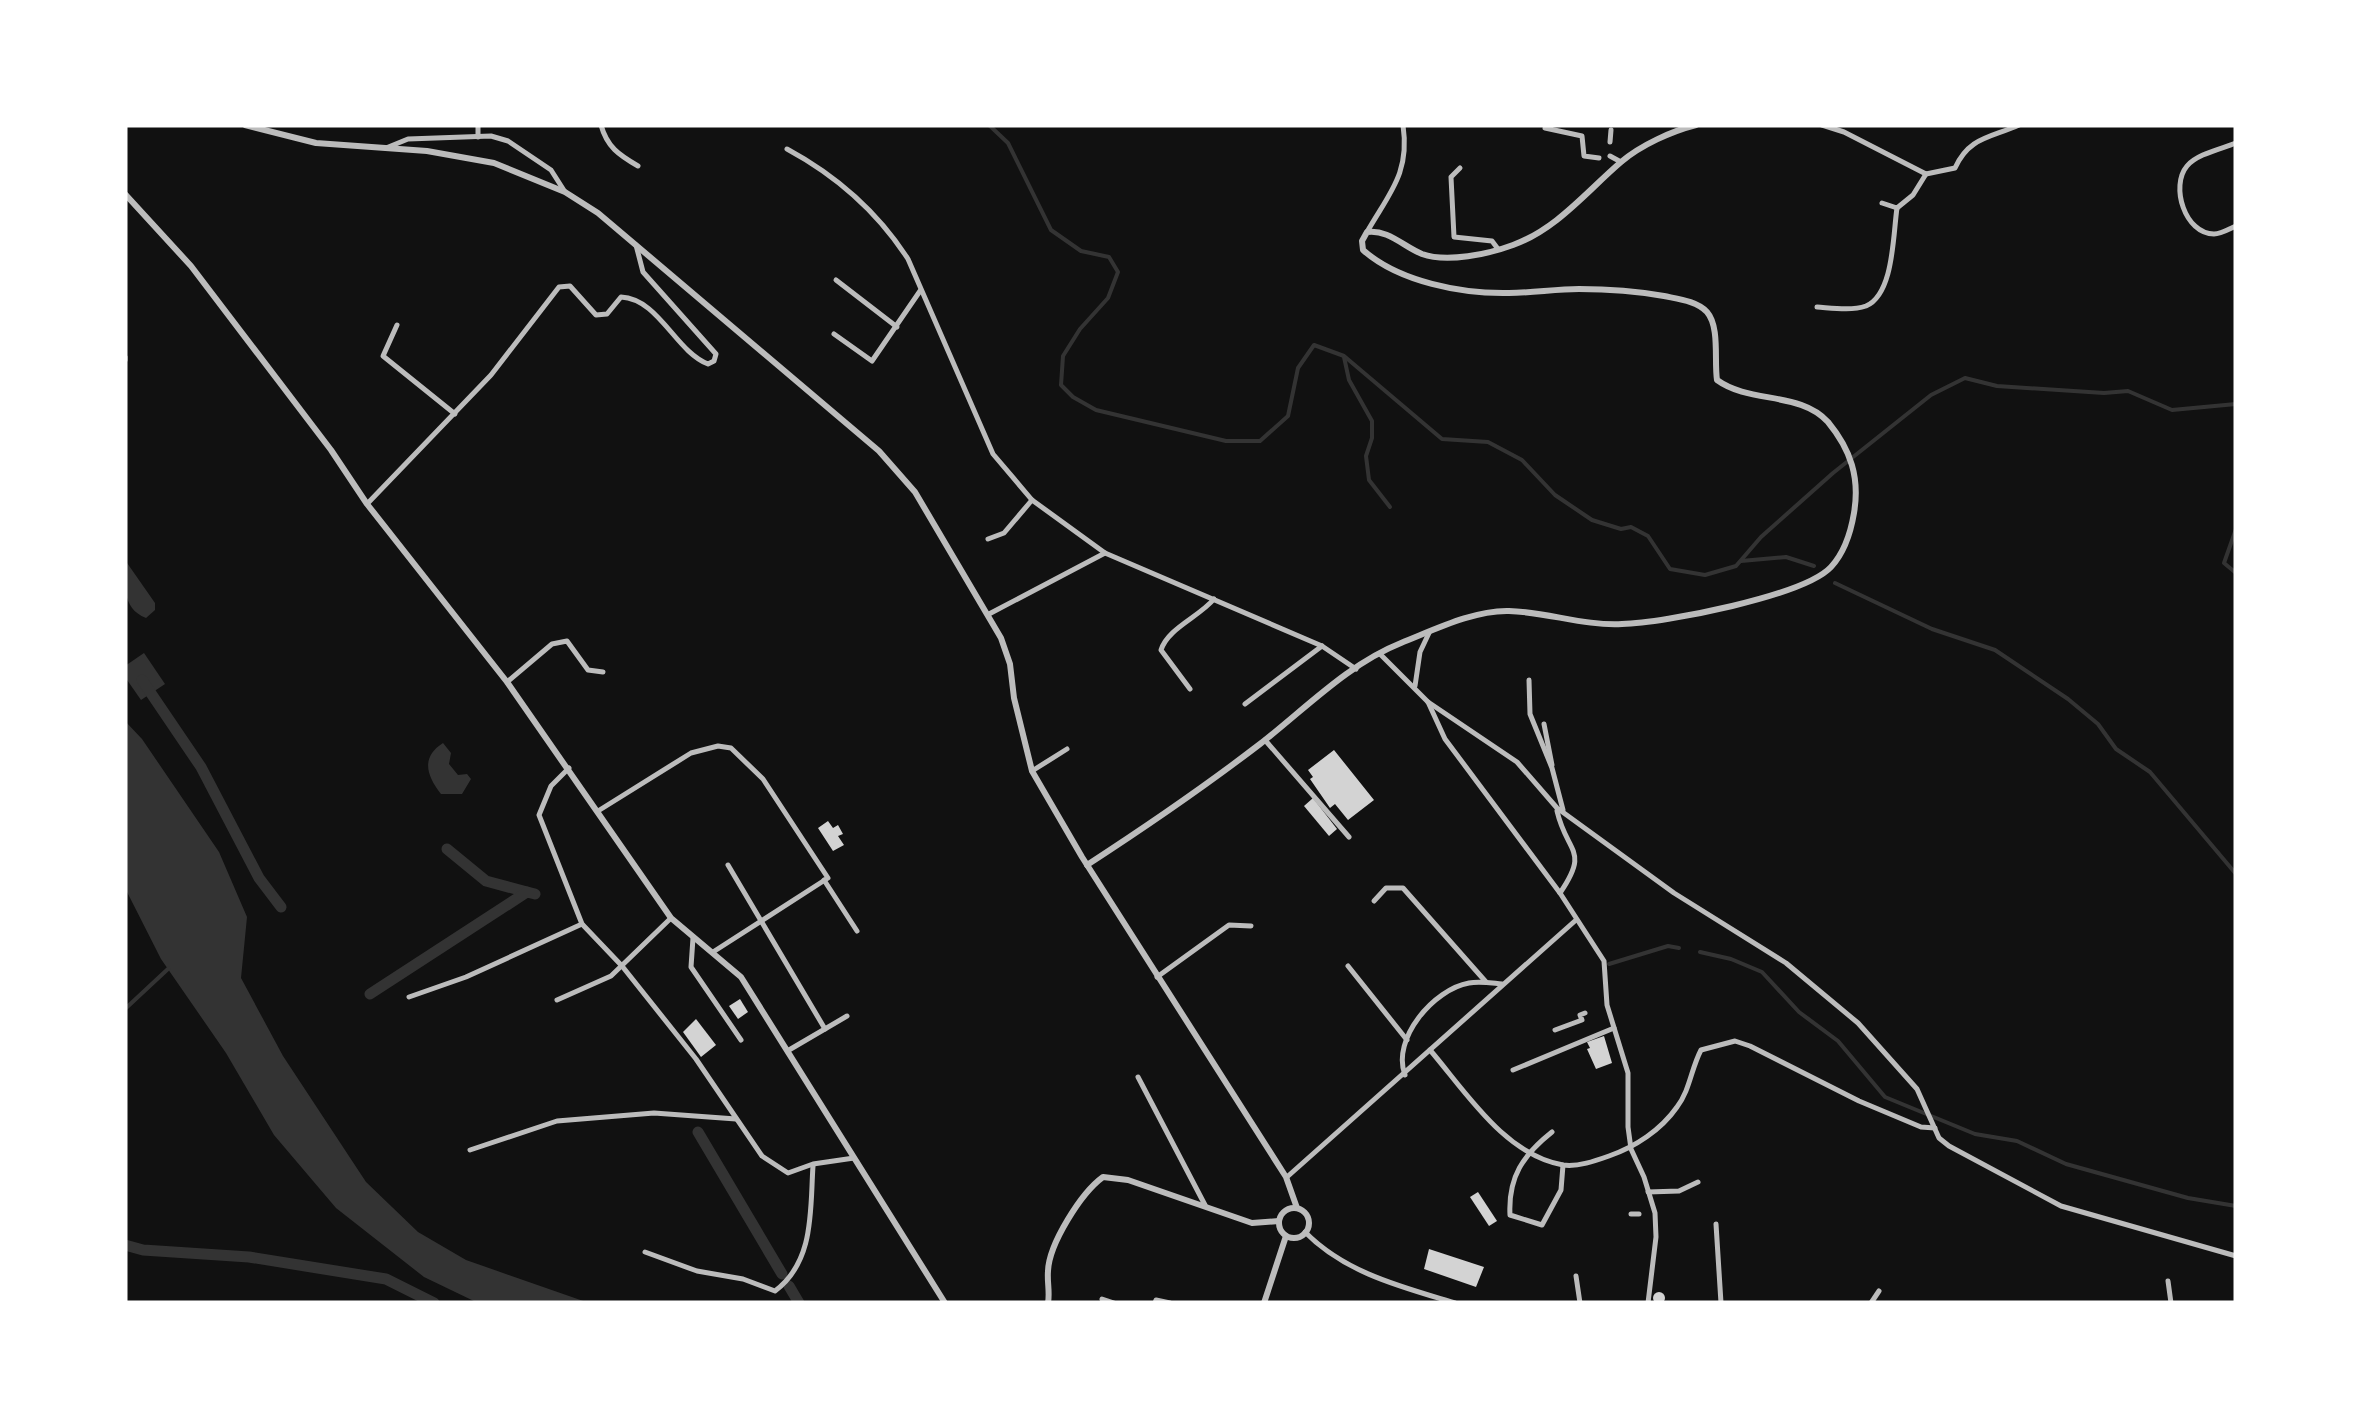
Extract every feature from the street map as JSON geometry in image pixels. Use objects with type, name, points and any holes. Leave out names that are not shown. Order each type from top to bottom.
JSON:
[{"type":"street","points":[[245,125],[316,143],[427,151],[494,164],[565,192],[635,242],[879,451],[915,492],[989,614],[1010,664],[1032,772],[1286,1177],[1297,1208],[1308,1218],[1305,1232],[1296,1237],[1286,1236]]},
{"type":"street","points":[[478,125],[478,137]]},
{"type":"street","points":[[601,125],[614,152],[638,166]]},
{"type":"street","points":[[1087,865],[1181,803],[1356,669],[1430,633],[1476,616],[1508,611],[1620,624],[1662,621],[1804,585],[1830,568],[1842,551],[1858,488],[1845,447],[1828,422],[1814,410],[1731,390],[1718,380],[1713,324],[1706,310],[1686,300],[1641,292],[1578,288],[1507,293],[1437,284],[1375,260],[1363,250],[1362,240],[1402,174],[1406,148],[1403,125]]},
{"type":"street","points":[[1367,232],[1386,234],[1426,256],[1452,257],[1498,249],[1539,232],[1593,190],[1620,162],[1682,128],[1696,125]]},
{"type":"street","points":[[1822,125],[1844,132],[1926,174],[1955,168],[1964,149],[2019,125]]},
{"type":"street","points":[[1545,128],[1582,136],[1584,156],[1599,158]]},
{"type":"street","points":[[1611,130],[1611,150],[1620,162]]},
{"type":"street","points":[[383,149],[408,138],[491,136],[508,141],[552,170],[565,192]]},
{"type":"street","points":[[2236,143],[2193,160],[2180,178],[2179,190],[2188,216],[2203,231],[2218,234],[2236,226]]},
{"type":"street","points":[[788,149],[867,206],[890,231],[908,258],[992,454],[1032,500],[1105,552],[1322,646],[1356,669]]},
{"type":"street","points":[[1460,168],[1452,177],[1454,237],[1492,240],[1498,249]]},
{"type":"street","points":[[1816,307],[1853,308],[1877,298],[1889,272],[1897,208],[1913,195],[1926,174]]},
{"type":"street","points":[[125,194],[191,266],[331,450],[366,504],[506,682],[671,918],[740,977],[945,1303]]},
{"type":"street","points":[[1882,203],[1897,208]]},
{"type":"street","points":[[366,504],[491,376],[559,286],[570,286],[596,316],[606,314],[622,297],[629,297],[654,313],[698,360],[708,364],[714,361],[716,354],[643,272],[635,242]]},
{"type":"street","points":[[836,280],[897,327]]},
{"type":"street","points":[[834,334],[872,361],[920,290]]},
{"type":"street","points":[[397,325],[382,356],[455,415]]},
{"type":"street","points":[[988,540],[1004,533],[1032,500]]},
{"type":"street","points":[[989,614],[1105,552]]},
{"type":"street","points":[[1190,689],[1161,650],[1164,640],[1203,612],[1214,599]]},
{"type":"street","points":[[1416,689],[1414,675],[1430,633]]},
{"type":"street","points":[[506,682],[552,644],[566,641],[588,670],[604,672]]},
{"type":"street","points":[[1244,704],[1322,646]]},
{"type":"street","points":[[1380,654],[1428,702],[1517,762],[1556,808],[1674,893],[1786,963],[1858,1023],[1918,1089],[1940,1138],[1950,1146],[2061,1206],[2236,1256]]},
{"type":"street","points":[[1529,680],[1530,714],[1552,768]]},
{"type":"street","points":[[1428,702],[1445,739],[1560,893],[1604,961],[1603,1006],[1628,1073],[1631,1148],[1648,1192],[1656,1237],[1648,1303]]},
{"type":"street","points":[[1544,724],[1564,813]]},
{"type":"street","points":[[1265,740],[1348,837]]},
{"type":"street","points":[[598,811],[691,754],[718,746],[731,748],[763,779],[828,878],[713,952]]},
{"type":"street","points":[[1032,772],[1067,750]]},
{"type":"street","points":[[569,768],[551,786],[539,815],[582,924],[622,966],[696,1059],[762,1156],[788,1173],[813,1164],[854,1158]]},
{"type":"street","points":[[1556,808],[1562,832],[1577,859],[1576,868],[1560,893]]},
{"type":"street","points":[[728,865],[825,1028]]},
{"type":"street","points":[[824,880],[857,932]]},
{"type":"street","points":[[1374,901],[1386,888],[1403,888],[1486,982]]},
{"type":"street","points":[[557,1000],[592,987],[622,966],[671,918]]},
{"type":"street","points":[[1286,1177],[1576,920]]},
{"type":"street","points":[[409,997],[466,977],[582,924]]},
{"type":"street","points":[[1157,976],[1229,924],[1251,926]]},
{"type":"street","points":[[693,938],[692,967],[740,1040]]},
{"type":"street","points":[[1348,966],[1408,1040]]},
{"type":"street","points":[[1404,1075],[1402,1068],[1413,1026],[1438,998],[1454,988],[1486,982],[1502,984]]},
{"type":"street","points":[[1555,1030],[1582,1020],[1580,1015],[1585,1013]]},
{"type":"street","points":[[789,1050],[847,1016]]},
{"type":"street","points":[[1513,1070],[1614,1028]]},
{"type":"street","points":[[1430,1050],[1506,1134],[1528,1151],[1563,1165],[1590,1163],[1631,1148],[1674,1113],[1686,1095],[1701,1050],[1735,1041],[1921,1128],[1935,1128]]},
{"type":"street","points":[[1138,1077],[1207,1208]]},
{"type":"street","points":[[470,1150],[573,1120],[654,1114],[736,1119]]},
{"type":"street","points":[[1552,1132],[1528,1151],[1508,1193],[1510,1215],[1542,1225],[1561,1190],[1563,1165]]},
{"type":"street","points":[[645,1252],[697,1271],[743,1279],[775,1290],[786,1283],[808,1233],[813,1164]]},
{"type":"street","points":[[1048,1303],[1048,1271],[1056,1245],[1078,1203],[1103,1177],[1128,1180],[1252,1223],[1279,1222]]},
{"type":"street","points":[[1648,1192],[1680,1191],[1698,1182]]},
{"type":"street","points":[[1279,1222],[1287,1209],[1297,1208]]},
{"type":"street","points":[[1264,1303],[1286,1236],[1279,1222]]},
{"type":"street","points":[[1716,1224],[1721,1303]]},
{"type":"street","points":[[1305,1232],[1336,1258],[1392,1284],[1456,1303]]},
{"type":"street","points":[[1576,1276],[1580,1303]]},
{"type":"street","points":[[2168,1281],[2171,1303]]},
{"type":"street","points":[[1870,1303],[1878,1291]]},
{"type":"street","points":[[1102,1300],[1114,1303]]},
{"type":"street","points":[[1156,1303],[1170,1303]]},
{"type":"shaded area","points":[[125,560],[155,603],[155,610],[146,618],[128,601]]},
{"type":"shaded area","points":[[144,653],[165,684],[141,700],[125,677],[125,666]]},
{"type":"shaded area","points":[[125,721],[142,739],[219,852],[247,917],[241,978],[283,1056],[366,1182],[418,1232],[466,1260],[589,1303],[478,1303],[424,1277],[336,1208],[274,1135],[226,1053],[161,959],[125,888]]},
{"type":"shaded area","points":[[443,743],[451,753],[449,764],[458,775],[467,774],[471,779],[462,794],[441,794],[429,773],[431,754]]},
{"type":"building","points":[[1334,750],[1374,800],[1348,820],[1335,804],[1330,808],[1308,770]]},
{"type":"building","points":[[1313,798],[1337,829],[1329,836],[1304,806]]},
{"type":"building","points":[[828,821],[833,828],[838,825],[843,834],[838,836],[844,845],[833,851],[818,828]]},
{"type":"building","points":[[740,999],[748,1012],[738,1019],[729,1006]]},
{"type":"building","points":[[696,1019],[716,1045],[701,1057],[683,1032]]},
{"type":"building","points":[[1604,1036],[1612,1063],[1596,1069],[1587,1042]]},
{"type":"building","points":[[1478,1192],[1497,1221],[1489,1226],[1470,1197]]},
{"type":"building","points":[[1429,1249],[1484,1267],[1476,1287],[1424,1269]]},
{"type":"building","points":[[1659,1292],[1665,1298],[1659,1304],[1653,1298]]},
{"type":"waterway","points":[[989,125],[1008,143],[1051,230],[1081,251],[1109,257],[1118,272],[1108,298],[1080,329],[1063,356],[1061,385],[1073,397],[1096,410],[1226,441],[1260,441],[1288,416],[1298,368],[1314,345],[1344,356],[1442,439],[1488,442],[1522,460],[1555,495],[1592,520],[1621,529],[1631,527],[1648,536],[1670,569],[1705,575],[1736,566],[1761,537],[1833,473],[1931,395],[1965,378],[1997,386],[2128,391],[2172,410],[2236,404]]},
{"type":"waterway","points":[[1344,357],[1349,380],[1372,421],[1366,456],[1369,480],[1390,507]]},
{"type":"waterway","points":[[2236,529],[2224,563],[2236,573]]},
{"type":"waterway","points":[[1741,561],[1786,557],[1814,566]]},
{"type":"waterway","points":[[1835,583],[1932,629],[1995,650],[2068,699],[2098,724],[2116,749],[2150,772],[2236,874]]},
{"type":"waterway","points":[[142,680],[201,767],[259,878],[281,907]]},
{"type":"waterway","points":[[447,849],[486,881],[527,892]]},
{"type":"waterway","points":[[370,994],[527,892],[535,894]]},
{"type":"waterway","points":[[1609,964],[1668,946],[1679,948]]},
{"type":"waterway","points":[[1700,952],[1762,972],[1799,1012],[1838,1041],[1885,1097],[1975,1134],[2017,1141],[2066,1164],[2188,1198],[2236,1206]]},
{"type":"waterway","points":[[125,1009],[169,968]]},
{"type":"waterway","points":[[698,1132],[782,1274]]},
{"type":"waterway","points":[[125,1245],[143,1250],[249,1257],[386,1279],[434,1303]]},
{"type":"waterway","points":[[789,1286],[799,1303]]}]
